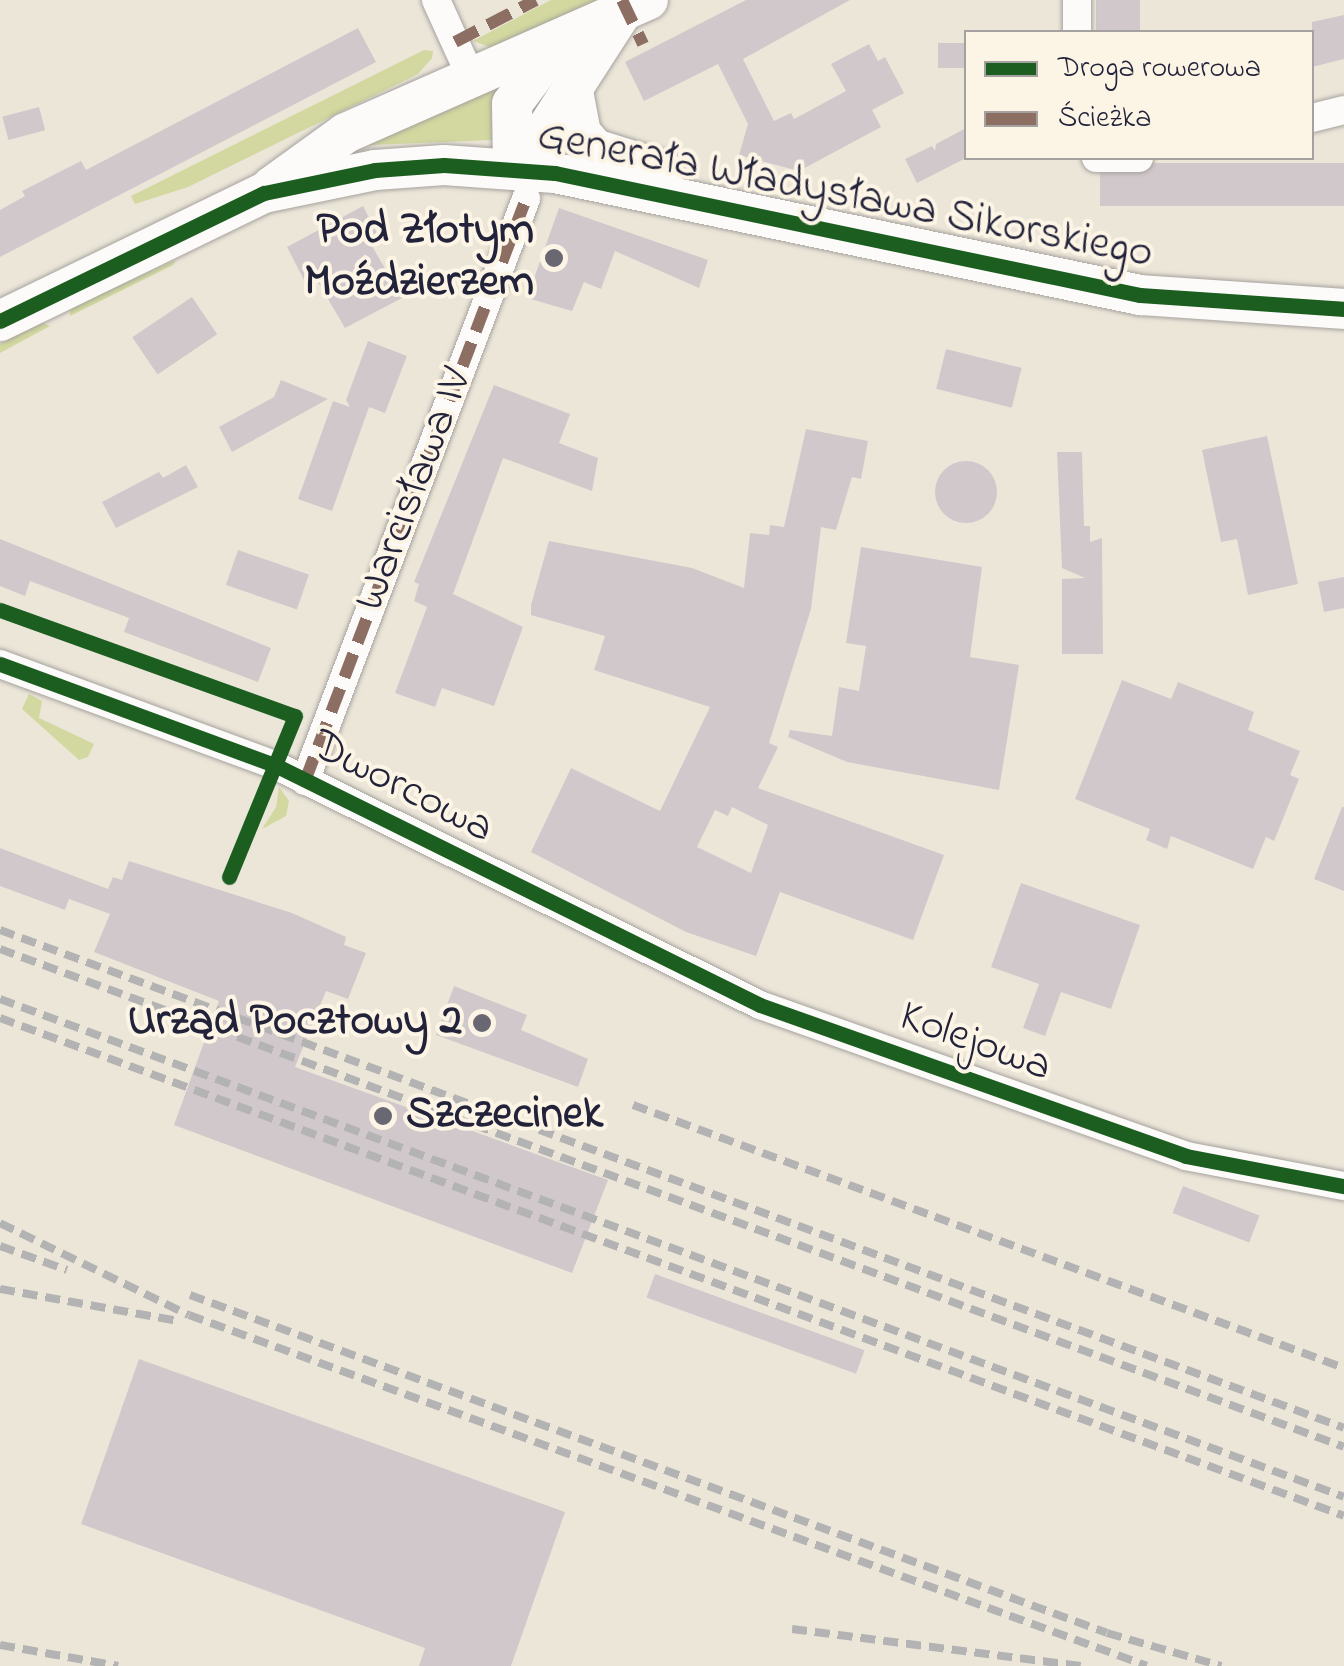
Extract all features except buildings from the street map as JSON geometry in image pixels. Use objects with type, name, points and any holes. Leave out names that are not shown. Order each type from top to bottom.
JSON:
[{"type":"street","points":[[436,0],[470,75]]},
{"type":"street","points":[[1077,0],[1077,30]]},
{"type":"street","name":"Warcisława IV","points":[[264,193],[346,133],[470,75],[634,8]]},
{"type":"street","name":"Warcisława IV","points":[[305,781],[520,183],[572,86],[634,8]]},
{"type":"street","name":"Warcisława IV","points":[[520,183],[512,104],[524,80],[565,38]]},
{"type":"street","points":[[572,86],[582,133],[595,149],[662,170],[768,219]]},
{"type":"street","points":[[1314,118],[1344,110]]},
{"type":"street","name":"Generała Władysława Sikorskiego","points":[[1,321],[264,193],[374,170],[520,183],[768,219],[1140,295],[1344,308]]},
{"type":"street","name":"Dworcowa","points":[[0,664],[305,781],[596,927]]},
{"type":"street","name":"Kolejowa","points":[[596,927],[760,1005],[1118,1134],[1202,1160],[1344,1186]]},
{"type":"green space","points":[[551,0],[603,0],[495,49],[473,41]]},
{"type":"green space","points":[[424,50],[433,51],[432,58],[418,74],[188,187],[135,204],[131,196]]},
{"type":"green space","points":[[514,67],[492,140],[348,146]]},
{"type":"green space","points":[[176,260],[173,265],[70,316],[70,307]]},
{"type":"green space","points":[[40,322],[50,326],[0,353],[0,344]]},
{"type":"green space","points":[[29,694],[42,701],[39,718],[94,744],[88,757],[79,760],[22,709]]},
{"type":"green space","points":[[279,787],[289,801],[286,816],[262,829],[276,807]]},
{"type":"railway","points":[[0,930],[1344,1428]]},
{"type":"railway","points":[[0,949],[1344,1447]]},
{"type":"railway","points":[[0,999],[1344,1497]]},
{"type":"railway","points":[[0,1018],[1344,1516]]},
{"type":"railway","points":[[633,1105],[1344,1368]]},
{"type":"railway","points":[[0,1223],[189,1315],[1147,1666]]},
{"type":"railway","points":[[0,1246],[67,1270]]},
{"type":"railway","points":[[0,1289],[178,1321]]},
{"type":"railway","points":[[190,1295],[1107,1633],[1221,1666]]},
{"type":"railway","points":[[792,1629],[1081,1666]]},
{"type":"railway","points":[[0,1645],[118,1666]]},
{"type":"marked path","points":[[455,42],[536,0]]},
{"type":"marked path","points":[[622,0],[643,44]]},
{"type":"marked path","points":[[305,781],[526,199]]},
{"type":"cycle path","points":[[0,321],[264,193],[375,170],[444,165],[555,173],[1140,295],[1344,309]]},
{"type":"cycle path","points":[[0,610],[295,716],[229,877]]},
{"type":"cycle path","points":[[0,664],[277,766],[760,1005],[1186,1156],[1344,1186]]},
{"type":"place","name":"Pod Złotym Moździerzem","points":[[554,258]]},
{"type":"place","name":"Urząd Pocztowy 2","points":[[482,1023]]},
{"type":"place","name":"Szczecinek","points":[[383,1116]]}]
